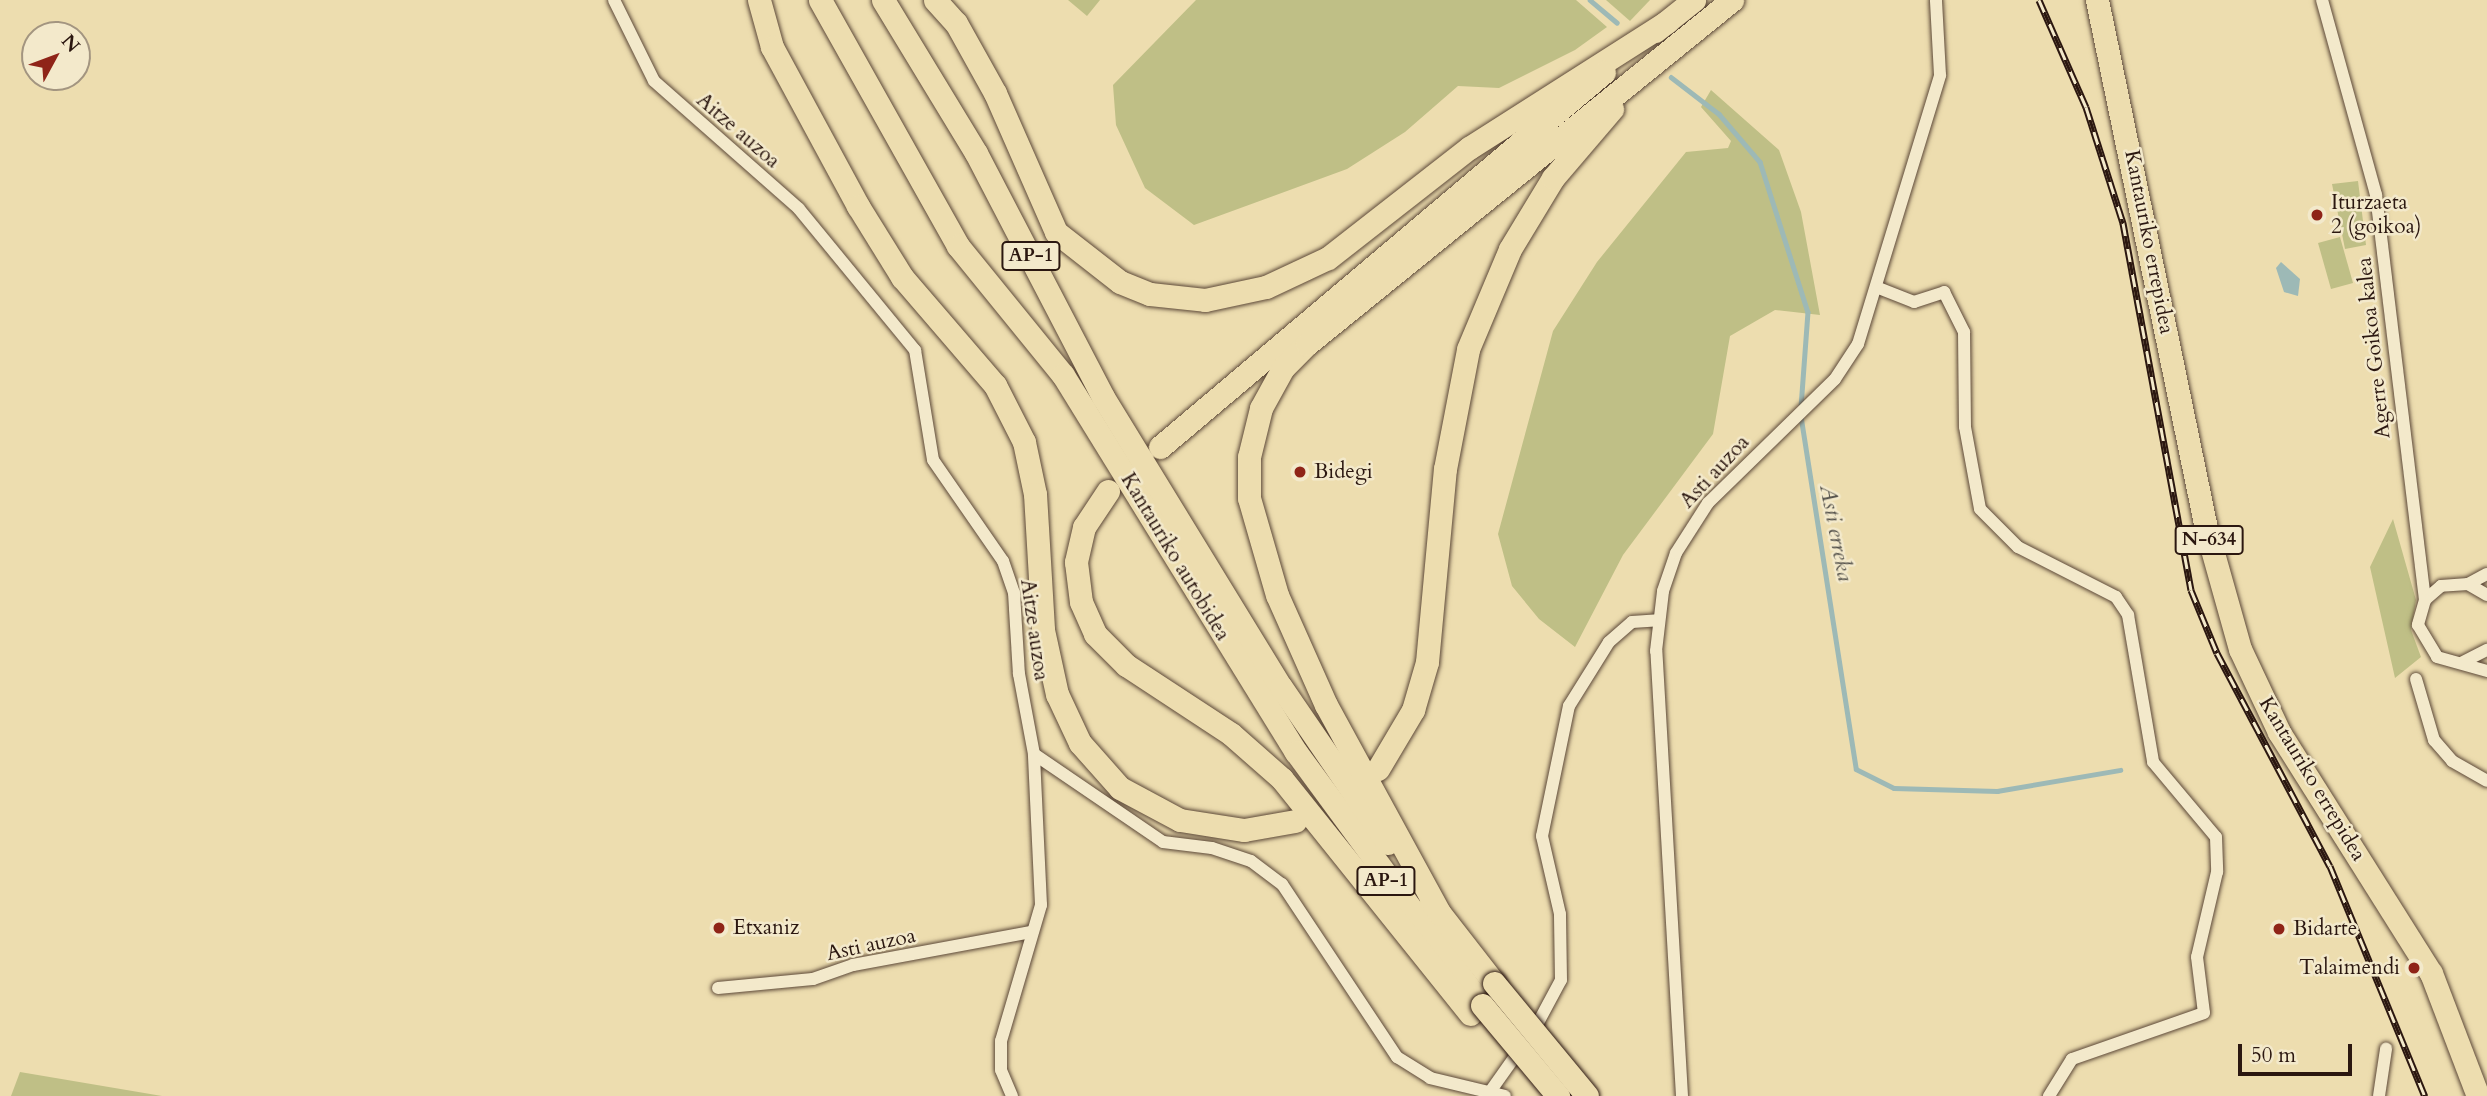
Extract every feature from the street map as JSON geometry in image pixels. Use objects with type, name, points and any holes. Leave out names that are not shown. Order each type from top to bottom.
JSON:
[{"type":"highway","points":[[759,0],[772,47],[858,206],[902,277],[995,385],[1013,417],[1035,494],[1050,665],[1080,743],[1120,788],[1180,820],[1244,830],[1295,821]]},
{"type":"highway","name":"Kantauriko autobidea","points":[[820,0],[958,246],[1063,375],[1296,752],[1476,1009]]},
{"type":"highway","name":"Kantauriko autobidea","points":[[883,0],[976,153],[1103,397],[1218,586],[1340,776],[1440,914],[1587,1096]]},
{"type":"highway","points":[[935,0],[956,23],[995,93],[1056,232],[1120,282],[1150,294],[1205,300],[1266,287],[1328,258],[1469,148],[1667,22]]},
{"type":"highway","points":[[1160,447],[1694,0]]},
{"type":"highway","points":[[1440,914],[1326,705],[1277,595],[1250,498],[1249,457],[1261,408],[1283,368],[1307,344],[1732,0]]},
{"type":"highway","name":"N-634","points":[[2097,0],[2116,75]]},
{"type":"highway","name":"N-634","points":[[2107,0],[2116,75]]},
{"type":"highway","points":[[1378,769],[1396,746],[1422,682],[1451,424],[1483,307],[1553,178],[1657,62]]},
{"type":"highway","name":"Kantauriko errepidea","points":[[2116,75],[2206,528],[2240,649],[2279,732],[2431,973],[2478,1096]]},
{"type":"highway","points":[[1108,491],[1084,527],[1076,562],[1081,601],[1096,634],[1126,665],[1231,734],[1282,779],[1476,1009],[1532,1082],[1556,1096]]},
{"type":"street","name":"Aitze auzoa","points":[[614,0],[654,80],[799,209],[915,350],[933,460],[1003,561],[1014,593],[1019,674],[1034,754]]},
{"type":"street","name":"Asti auzoa","points":[[1682,1096],[1658,620],[1669,572],[1696,519],[1817,397],[1854,354],[1940,75],[1936,0]]},
{"type":"street","name":"Agerre Goikoa kalea","points":[[2322,0],[2376,195],[2414,540],[2424,571],[2424,600],[2418,617],[2423,642],[2437,657],[2487,671]]},
{"type":"street","points":[[1876,287],[1913,302],[1944,292],[1964,332],[1965,427],[1980,509],[2018,547],[2116,597],[2128,615],[2153,762],[2182,790],[2216,837],[2217,872],[2197,957],[2204,1013],[2072,1059],[2049,1096]]},
{"type":"street","points":[[2424,571],[2448,584],[2468,584],[2487,574]]},
{"type":"street","points":[[2424,600],[2448,584]]},
{"type":"street","points":[[2468,584],[2487,595]]},
{"type":"street","points":[[1488,1094],[1550,1008],[1561,979],[1560,914],[1542,836],[1569,706],[1586,670],[1622,629],[1641,618],[1658,620]]},
{"type":"street","points":[[2461,663],[2487,650]]},
{"type":"street","points":[[2416,679],[2434,740],[2452,761],[2487,781]]},
{"type":"street","points":[[1012,1096],[1001,1070],[1000,1041],[1041,905],[1034,754]]},
{"type":"street","points":[[1034,754],[1163,842],[1212,848],[1251,861],[1282,884],[1397,1057],[1430,1078],[1505,1096]]},
{"type":"street","name":"Asti auzoa","points":[[718,988],[813,979],[853,965],[1031,932]]},
{"type":"street","points":[[2379,1096],[2386,1049]]},
{"type":"green space","points":[[1068,0],[1100,0],[1087,16]]},
{"type":"green space","points":[[1196,0],[1576,0],[1607,27],[1575,50],[1499,88],[1458,86],[1405,132],[1347,169],[1194,225],[1145,188],[1116,125],[1113,85]]},
{"type":"green space","points":[[1606,0],[1650,0],[1630,21]]},
{"type":"green space","points":[[1711,90],[1779,150],[1801,212],[1820,315],[1775,310],[1730,336],[1713,434],[1623,555],[1575,647],[1539,619],[1512,586],[1498,534],[1553,331],[1597,262],[1686,152],[1728,148],[1731,141],[1701,107]]},
{"type":"green space","points":[[2358,181],[2366,245],[2345,249],[2332,184]]},
{"type":"green space","points":[[2340,237],[2353,283],[2331,289],[2318,243]]},
{"type":"green space","points":[[2393,519],[2416,600],[2411,630],[2421,657],[2395,678],[2370,567]]},
{"type":"green space","points":[[20,1072],[162,1096],[11,1096]]},
{"type":"water","points":[[2281,262],[2300,279],[2298,296],[2284,292],[2276,268]]},
{"type":"waterway","name":"Asti erreka","points":[[1590,0],[1617,23]]},
{"type":"waterway","name":"Asti erreka","points":[[1671,77],[1719,114],[1760,162],[1808,312],[1801,408]]},
{"type":"waterway","name":"Asti erreka","points":[[1801,416],[1856,769],[1894,788],[1997,791],[2120,770]]},
{"type":"railway","points":[[2039,0],[2086,107],[2123,223],[2191,590],[2217,653],[2330,866],[2425,1096]]},
{"type":"place","name":"Iturzaeta 2 (goikoa)","points":[[2317,215]]},
{"type":"place","name":"Bidegi","points":[[1300,472]]},
{"type":"place","name":"Etxaniz","points":[[719,928]]},
{"type":"place","name":"Bidarte","points":[[2279,929]]},
{"type":"place","name":"Talaimendi","points":[[2414,968]]}]
